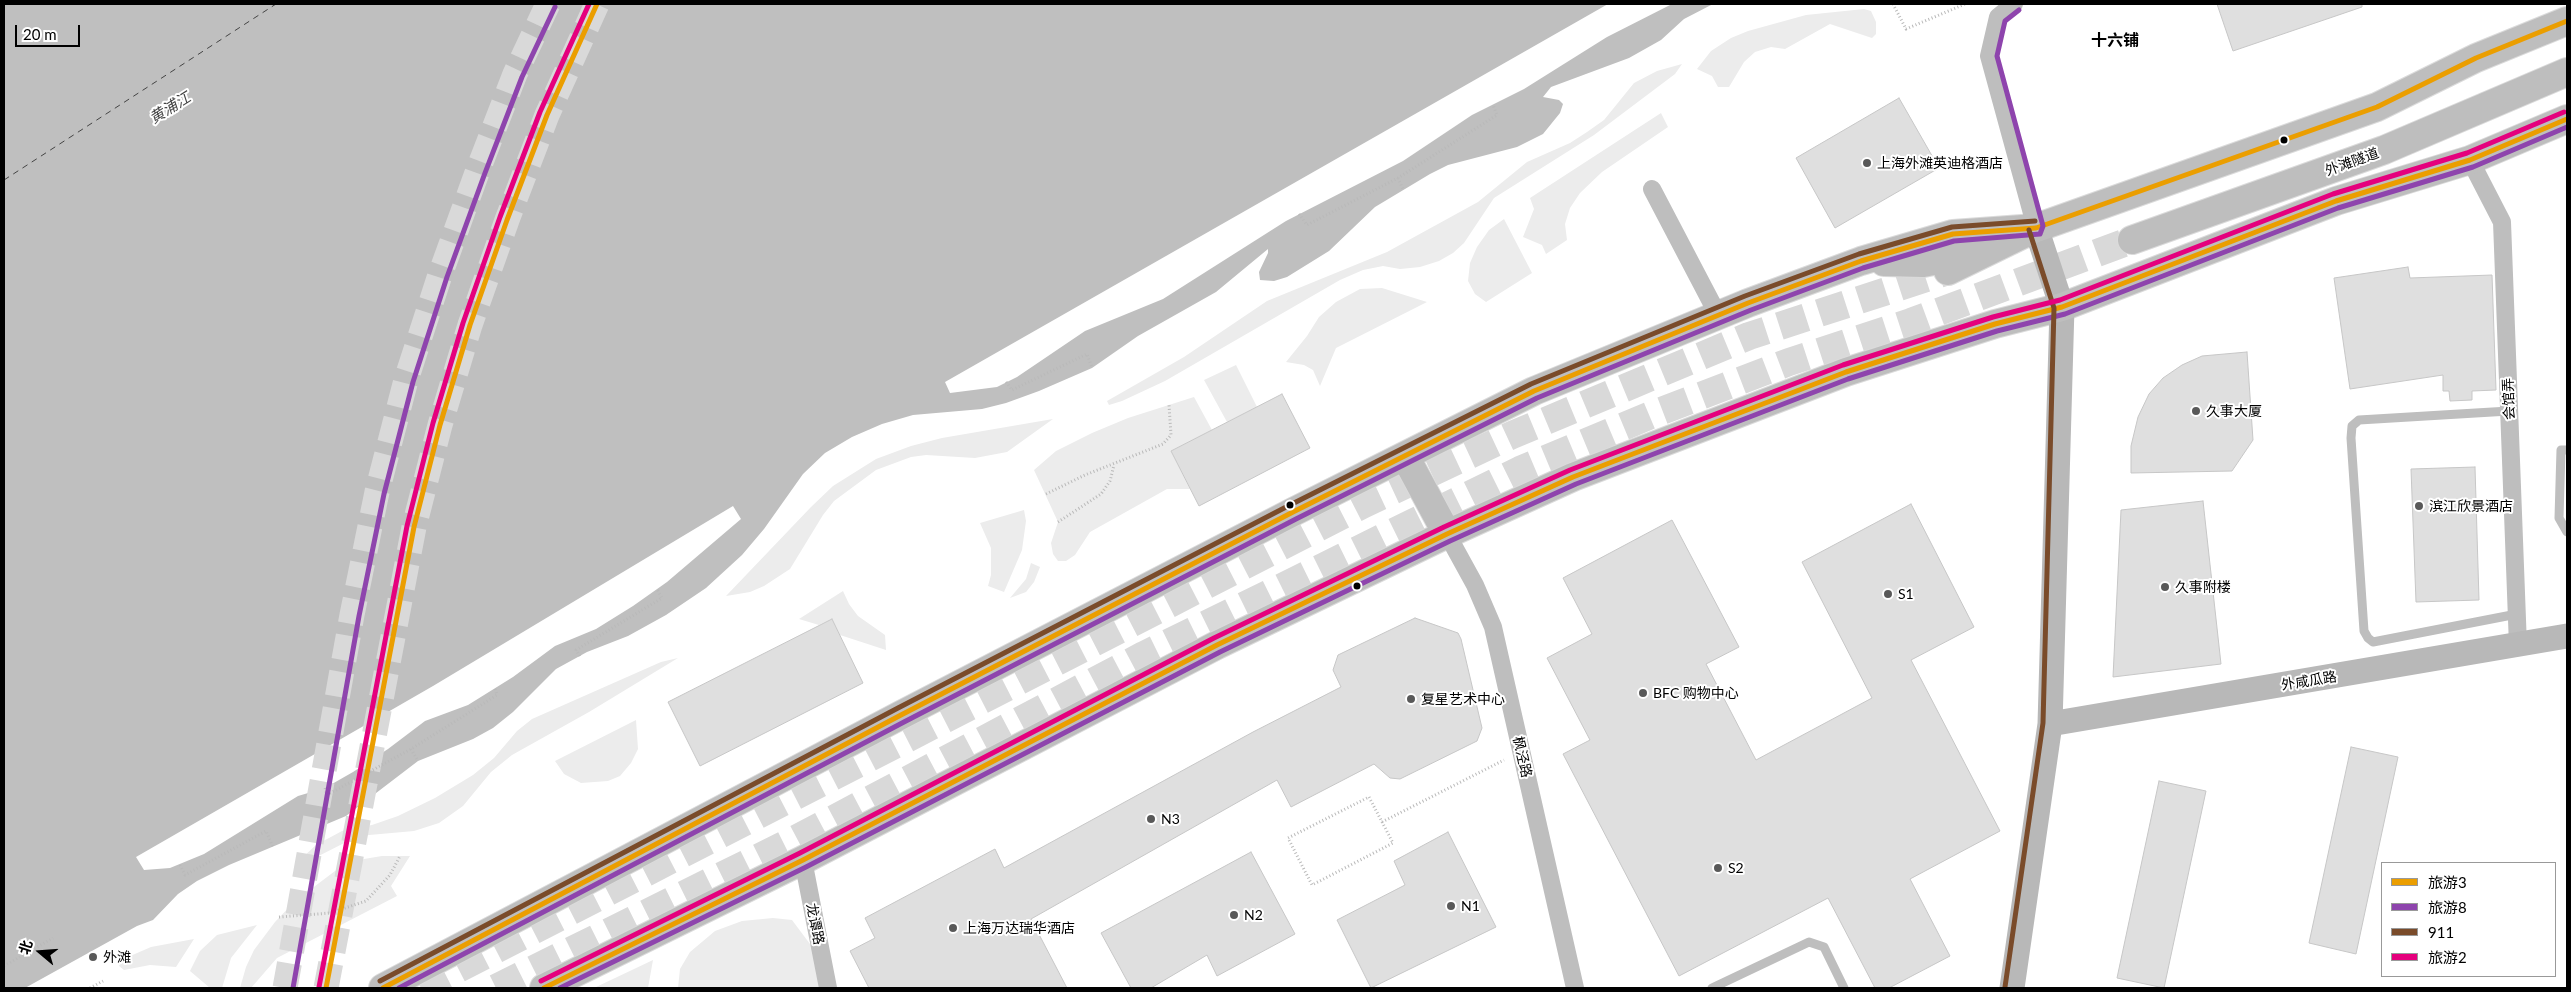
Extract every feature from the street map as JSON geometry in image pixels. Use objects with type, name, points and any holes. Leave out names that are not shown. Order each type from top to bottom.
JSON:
[{"type":"main road","points":[[1948,271],[2036,228],[2377,107],[2476,58],[2567,21]]},
{"type":"main road","name":"外滩隧道","points":[[2132,240],[2384,150],[2567,72]]},
{"type":"main road","points":[[544,988],[803,860],[1217,645],[1447,534],[1573,477],[1846,372],[1995,324],[2062,307],[2336,202],[2470,160],[2567,119]]},
{"type":"main road","points":[[383,988],[901,715],[1534,391],[1718,315],[1861,261],[1953,234],[2036,228]]},
{"type":"main road","points":[[1861,261],[1923,263],[1994,248]]},
{"type":"main road","points":[[1405,456],[1447,534]]},
{"type":"street","points":[[2012,988],[2050,724],[2062,307],[2036,228],[1989,56],[1998,16],[2014,4]]},
{"type":"street","name":"会馆弄","points":[[2470,160],[2502,222],[2518,646]]},
{"type":"street","points":[[1652,189],[1718,315]]},
{"type":"street","name":"枫泾路","points":[[1447,534],[1475,585],[1493,627],[1575,988]]},
{"type":"street","name":"外咸瓜路","points":[[2050,724],[2518,646],[2567,636]]},
{"type":"street","name":"龙谭路","points":[[803,860],[828,988]]},
{"type":"lane","points":[[2509,411],[2359,420],[2352,426],[2351,438],[2364,631],[2368,638],[2373,642],[2517,614]]},
{"type":"lane","points":[[2567,450],[2561,450],[2558,518],[2567,532]]},
{"type":"lane","points":[[1712,988],[1809,942],[1824,947],[1844,988]]},
{"type":"path","points":[[1893,4],[1906,29],[1965,4]]},
{"type":"path","points":[[1300,214],[1307,225],[1398,178],[1497,115],[1493,105]]},
{"type":"path","points":[[1398,178],[1403,189]]},
{"type":"path","points":[[1006,382],[1012,390],[1087,354],[1092,368]]},
{"type":"path","points":[[1046,494],[1085,475],[1163,444],[1171,435],[1169,405]]},
{"type":"path","points":[[1058,522],[1101,494],[1110,481],[1114,465]]},
{"type":"path","points":[[580,656],[576,650],[662,598],[657,590]]},
{"type":"path","points":[[325,788],[327,795],[411,749],[497,695],[495,688]]},
{"type":"path","points":[[411,749],[418,761]]},
{"type":"path","points":[[1382,822],[1521,752]]},
{"type":"path","points":[[1369,797],[1382,822],[1393,843],[1312,885],[1288,838],[1369,797]]},
{"type":"path","points":[[180,865],[185,876],[266,831],[273,847]]},
{"type":"path","points":[[279,917],[330,914],[366,901],[390,875],[400,856]]},
{"type":"path","points":[[4,966],[53,938]]},
{"type":"path","points":[[90,988],[102,981]]},
{"type":"shaded area","points":[[1864,9],[1871,11],[1876,22],[1876,34],[1872,38],[1830,24],[1785,49],[1771,47],[1755,52],[1744,62],[1729,87],[1718,87],[1712,76],[1697,69],[1711,51],[1731,38],[1748,31],[1806,15]]},
{"type":"shaded area","points":[[1682,64],[1675,74],[1594,135],[1494,198],[1464,243],[1453,253],[1439,261],[1420,267],[1400,269],[1383,266],[1363,270],[1340,280],[1165,381],[1109,405],[1107,401],[1184,357],[1267,301],[1387,252],[1478,202],[1527,162],[1570,143],[1604,120],[1634,83],[1657,71]]},
{"type":"shaded area","points":[[1661,113],[1668,127],[1602,172],[1580,193],[1570,208],[1565,224],[1567,240],[1546,254],[1542,245],[1523,237],[1534,209],[1530,198]]},
{"type":"shaded area","points":[[1504,219],[1532,273],[1486,302],[1475,294],[1468,281],[1470,263],[1477,247],[1489,230]]},
{"type":"shaded area","points":[[1382,288],[1427,302],[1336,348],[1320,386],[1313,370],[1304,365],[1286,362],[1307,336],[1319,317],[1336,302],[1360,289]]},
{"type":"shaded area","points":[[1236,365],[1257,407],[1227,422],[1204,380]]},
{"type":"shaded area","points":[[1194,397],[1212,430],[1171,451],[1190,489],[1167,489],[1090,532],[1075,555],[1066,561],[1058,561],[1053,554],[1051,543],[1058,522],[1034,470],[1056,451],[1092,433],[1128,418]]},
{"type":"shaded area","points":[[1053,419],[1007,452],[975,458],[926,455],[911,457],[876,470],[834,501],[823,515],[790,569],[764,586],[750,592],[726,596],[833,486],[876,459],[911,446],[942,438]]},
{"type":"shaded area","points":[[1024,510],[1026,521],[1022,550],[1004,592],[988,586],[991,575],[991,548],[980,523]]},
{"type":"shaded area","points":[[1031,563],[1040,567],[1034,582],[1026,592],[1010,598],[1026,579]]},
{"type":"shaded area","points":[[843,591],[849,604],[858,616],[885,635],[886,650],[840,635],[832,619],[819,625],[799,619]]},
{"type":"shaded area","points":[[678,658],[589,712],[512,755],[491,772],[463,806],[439,823],[414,831],[358,836],[295,868],[301,859],[317,844],[342,831],[372,825],[398,816],[435,798],[473,775],[494,758],[517,731],[532,719],[661,662]]},
{"type":"shaded area","points":[[636,720],[638,749],[631,763],[620,776],[608,781],[581,783],[564,774],[555,761]]},
{"type":"shaded area","points":[[382,856],[410,856],[391,886],[397,896],[277,958],[251,988],[240,988],[246,967],[254,950],[275,922],[294,902],[335,871],[364,859]]},
{"type":"shaded area","points":[[773,918],[792,920],[813,948],[820,988],[678,988],[680,969],[690,952],[715,931],[742,921]]},
{"type":"shaded area","points":[[257,925],[231,958],[222,988],[210,988],[190,971],[200,951],[217,935]]},
{"type":"shaded area","points":[[194,939],[176,967],[150,965],[124,970],[119,966],[121,960],[151,947]]},
{"type":"shaded area","points":[[653,960],[648,988],[594,988]]},
{"type":"water","name":"黄浦江","points":[[4,4],[1713,4],[1684,19],[1661,40],[1629,58],[1551,87],[1543,97],[1559,100],[1563,104],[1560,113],[1543,134],[1517,147],[1448,165],[1430,174],[1375,207],[1329,251],[1287,277],[1274,281],[1260,280],[1259,272],[1268,249],[1216,292],[1138,336],[1092,368],[1006,403],[982,409],[913,415],[882,424],[852,437],[825,453],[803,474],[764,529],[742,555],[706,588],[666,615],[628,636],[587,652],[556,669],[513,712],[493,728],[473,739],[418,761],[346,816],[229,865],[197,881],[178,894],[153,920],[137,926],[25,988],[4,988]]},
{"type":"pier","points":[[1608,4],[1672,4],[1607,37],[1524,89],[1472,115],[1403,161],[1286,221],[1163,299],[1085,331],[1017,377],[997,387],[950,393],[945,382]]},
{"type":"pier","points":[[733,506],[741,519],[667,582],[596,629],[555,646],[513,677],[468,705],[425,721],[353,772],[325,788],[298,796],[204,854],[170,868],[144,870],[136,857],[433,686]]},
{"type":"building","points":[[2217,4],[2362,4],[2362,7],[2233,51]]},
{"type":"building","name":"上海外滩英迪格酒店","points":[[1899,98],[1939,168],[1835,228],[1796,158]]},
{"type":"building","points":[[2408,267],[2410,278],[2492,275],[2496,390],[2472,391],[2472,400],[2450,401],[2449,391],[2443,391],[2443,375],[2350,389],[2334,278]]},
{"type":"building","name":"久事大厦","points":[[2247,352],[2253,440],[2232,471],[2131,473],[2131,446],[2138,417],[2149,394],[2163,378],[2182,365],[2202,356]]},
{"type":"building","points":[[1282,394],[1310,448],[1199,506],[1171,451]]},
{"type":"building","points":[[2475,467],[2479,600],[2416,602],[2411,469]]},
{"type":"building","name":"久事附楼","points":[[2203,501],[2221,664],[2113,677],[2121,510]]},
{"type":"building","points":[[1911,504],[1974,627],[1911,660],[2000,831],[1910,879],[1950,956],[1889,988],[1875,988],[1828,898],[1679,976],[1563,754],[1590,740],[1547,658],[1592,634],[1563,578],[1672,520],[1739,647],[1706,664],[1756,760],[1872,698],[1802,562]]},
{"type":"building","points":[[1415,618],[1458,633],[1482,728],[1477,741],[1400,779],[1390,778],[1374,764],[1291,807],[1277,780],[1031,919],[1067,988],[869,988],[850,951],[875,938],[865,918],[995,849],[1004,868],[1253,732],[1341,687],[1333,670],[1338,655]]},
{"type":"building","points":[[832,619],[863,683],[700,766],[668,702]]},
{"type":"building","points":[[2351,747],[2398,757],[2356,954],[2309,943]]},
{"type":"building","points":[[2159,781],[2206,791],[2164,988],[2117,978]]},
{"type":"building","points":[[1448,832],[1496,927],[1371,988],[1337,920],[1405,885],[1394,861]]},
{"type":"building","points":[[1251,852],[1295,934],[1217,976],[1207,955],[1151,988],[1131,988],[1101,933]]},
{"type":"ferry route","points":[[4,180],[276,4]]},
{"type":"tunnel","points":[[285,988],[352,615],[377,492],[406,380],[440,275],[478,170],[515,74],[548,4]]},
{"type":"tunnel","points":[[326,988],[414,527],[440,425],[470,325],[507,220],[547,115],[597,4]]},
{"type":"tunnel","points":[[496,988],[792,841],[1144,655],[1520,470],[1651,415],[1789,362],[1911,322],[2132,240]]},
{"type":"tunnel","points":[[421,988],[1364,504],[1512,435],[1749,336],[1948,271]]},
{"type":"transit line","name":"旅游2","points":[[319,987],[407,526],[433,423],[463,323],[500,217],[540,112],[589,4]]},
{"type":"transit line","name":"旅游3","points":[[326,988],[414,527],[440,425],[470,325],[507,220],[547,115],[597,4]]},
{"type":"transit line","name":"旅游8","points":[[293,988],[359,616],[384,494],[413,382],[447,277],[485,173],[522,77],[555,7]]},
{"type":"transit line","name":"旅游8","points":[[399,988],[904,722],[1296,519],[1537,398],[1751,310],[1863,268],[1954,241],[2040,234],[2043,226],[1997,56],[2005,21],[2019,10]]},
{"type":"transit line","name":"旅游3","points":[[383,988],[901,715],[1293,512],[1534,391],[1748,303],[1861,261],[1953,234],[2036,228],[2377,107],[2476,58],[2567,21]]},
{"type":"transit line","name":"旅游2","points":[[541,981],[800,853],[1214,638],[1444,527],[1570,470],[1843,365],[1993,317],[2060,300],[2333,194],[2467,153],[2564,112]]},
{"type":"transit line","name":"旅游3","points":[[544,988],[803,860],[1217,645],[1447,534],[1573,477],[1846,372],[1995,324],[2062,307],[2336,201],[2470,160],[2567,119]]},
{"type":"transit line","name":"旅游8","points":[[560,988],[806,867],[1220,652],[1450,541],[1576,484],[1848,379],[1997,331],[2065,314],[2338,208],[2473,167],[2567,127]]},
{"type":"transit line","name":"911","points":[[380,981],[898,708],[1290,505],[1531,384],[1745,296],[1859,254],[1952,227],[2035,221]]},
{"type":"transit line","name":"911","points":[[2005,987],[2043,723],[2054,308],[2029,230]]},
{"type":"place","name":"上海外滩英迪格酒店","points":[[1867,163]]},
{"type":"place","name":"久事大厦","points":[[2196,411]]},
{"type":"place","name":"滨江欣景酒店","points":[[2419,506]]},
{"type":"place","name":"久事附楼","points":[[2165,587]]},
{"type":"place","name":"S1","points":[[1888,594]]},
{"type":"place","name":"BFC 购物中心","points":[[1643,693]]},
{"type":"place","name":"复星艺术中心","points":[[1411,699]]},
{"type":"place","name":"N3","points":[[1151,819]]},
{"type":"place","name":"S2","points":[[1718,868]]},
{"type":"place","name":"N1","points":[[1451,906]]},
{"type":"place","name":"N2","points":[[1234,915]]},
{"type":"place","name":"上海万达瑞华酒店","points":[[953,928]]},
{"type":"place","name":"外滩","points":[[93,957]]},
{"type":"district","name":"十六铺","points":[[2115,41]]}]
